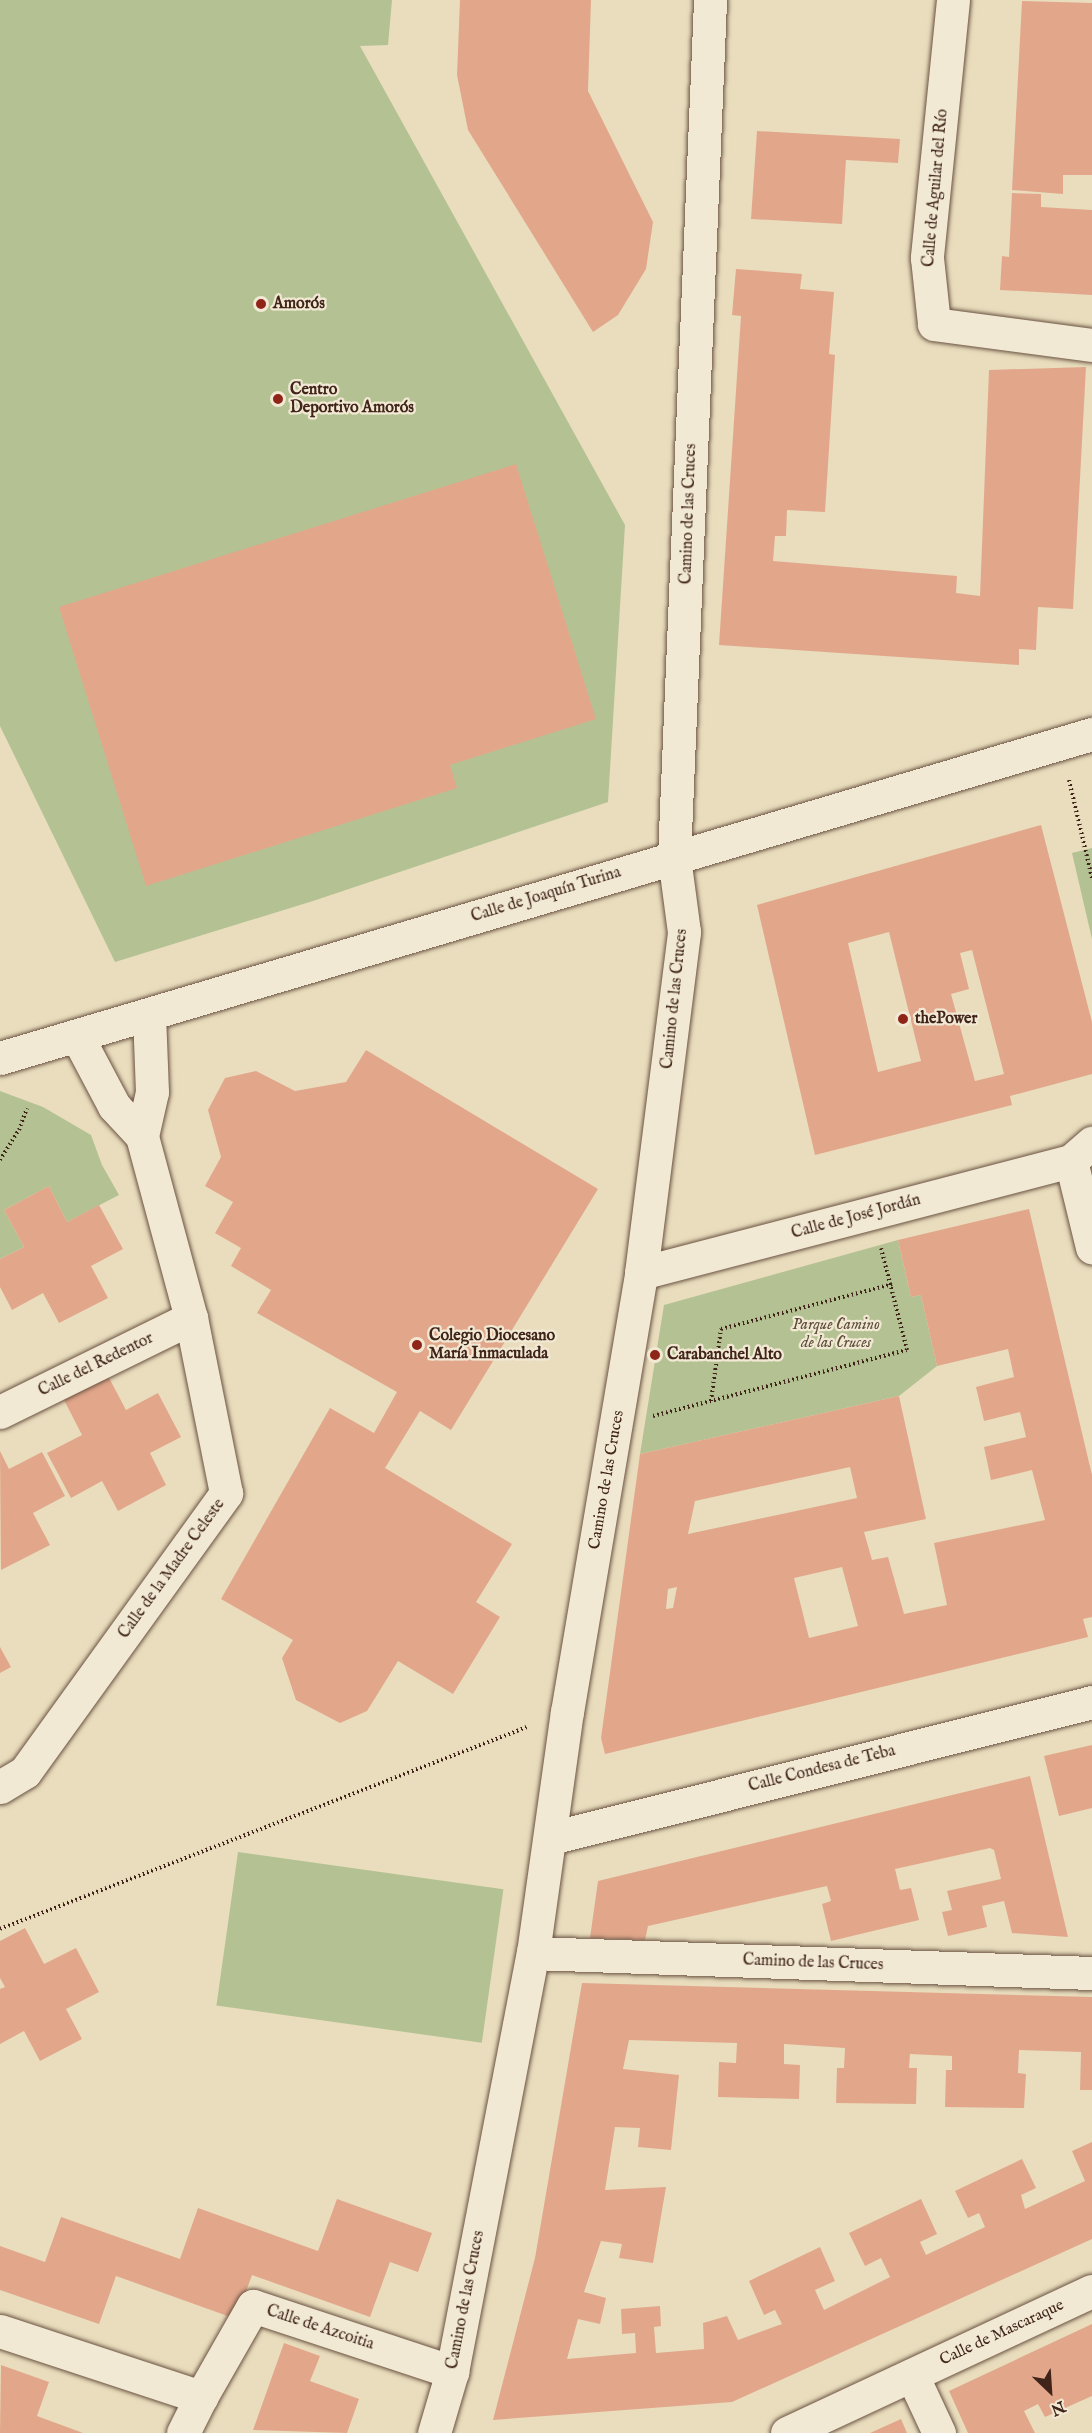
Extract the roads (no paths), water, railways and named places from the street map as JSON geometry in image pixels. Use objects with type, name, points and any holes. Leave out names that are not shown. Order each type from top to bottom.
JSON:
[{"type":"street","name":"Camino de las Cruces","points":[[434,2433],[452,2372],[533,1953],[567,1712],[642,1273],[684,932],[674,857],[710,0]]},
{"type":"street","name":"Calle de Aguilar del Río","points":[[953,0],[927,258],[934,324],[1092,345]]},
{"type":"street","name":"Calle de Joaquín Turina","points":[[0,1058],[1092,734]]},
{"type":"street","name":"Calle de la Madre Celeste","points":[[0,1787],[25,1772],[226,1493],[191,1318],[142,1136],[152,1092],[149,1015]]},
{"type":"street","name":"Calle de la Madre Celeste","points":[[77,1036],[114,1106],[142,1136]]},
{"type":"street","name":"Calle de José Jordán","points":[[642,1273],[1082,1152]]},
{"type":"street","points":[[1082,1152],[1092,1247]]},
{"type":"street","name":"Calle del Redentor","points":[[0,1412],[191,1318]]},
{"type":"street","name":"Calle Condesa de Teba","points":[[551,1838],[1092,1701]]},
{"type":"street","name":"Camino de las Cruces","points":[[533,1953],[1092,1973]]},
{"type":"street","name":"Calle de Mascaraque","points":[[787,2433],[1092,2291]]},
{"type":"street","name":"Calle de Azcoitia","points":[[183,2433],[253,2306],[452,2372]]},
{"type":"street","points":[[0,2331],[201,2397]]},
{"type":"street","points":[[912,2375],[939,2433]]},
{"type":"place","name":"Amorós","points":[[261,304]]},
{"type":"place","name":"Centro Deportivo Amorós","points":[[278,399]]},
{"type":"place","name":"thePower","points":[[903,1019]]},
{"type":"place","name":"Colegio Diocesano María Inmaculada","points":[[417,1345]]},
{"type":"place","name":"Carabanchel Alto","points":[[655,1355]]},
{"type":"park label","name":"Parque Camino de las Cruces","points":[[836,1334]]}]
